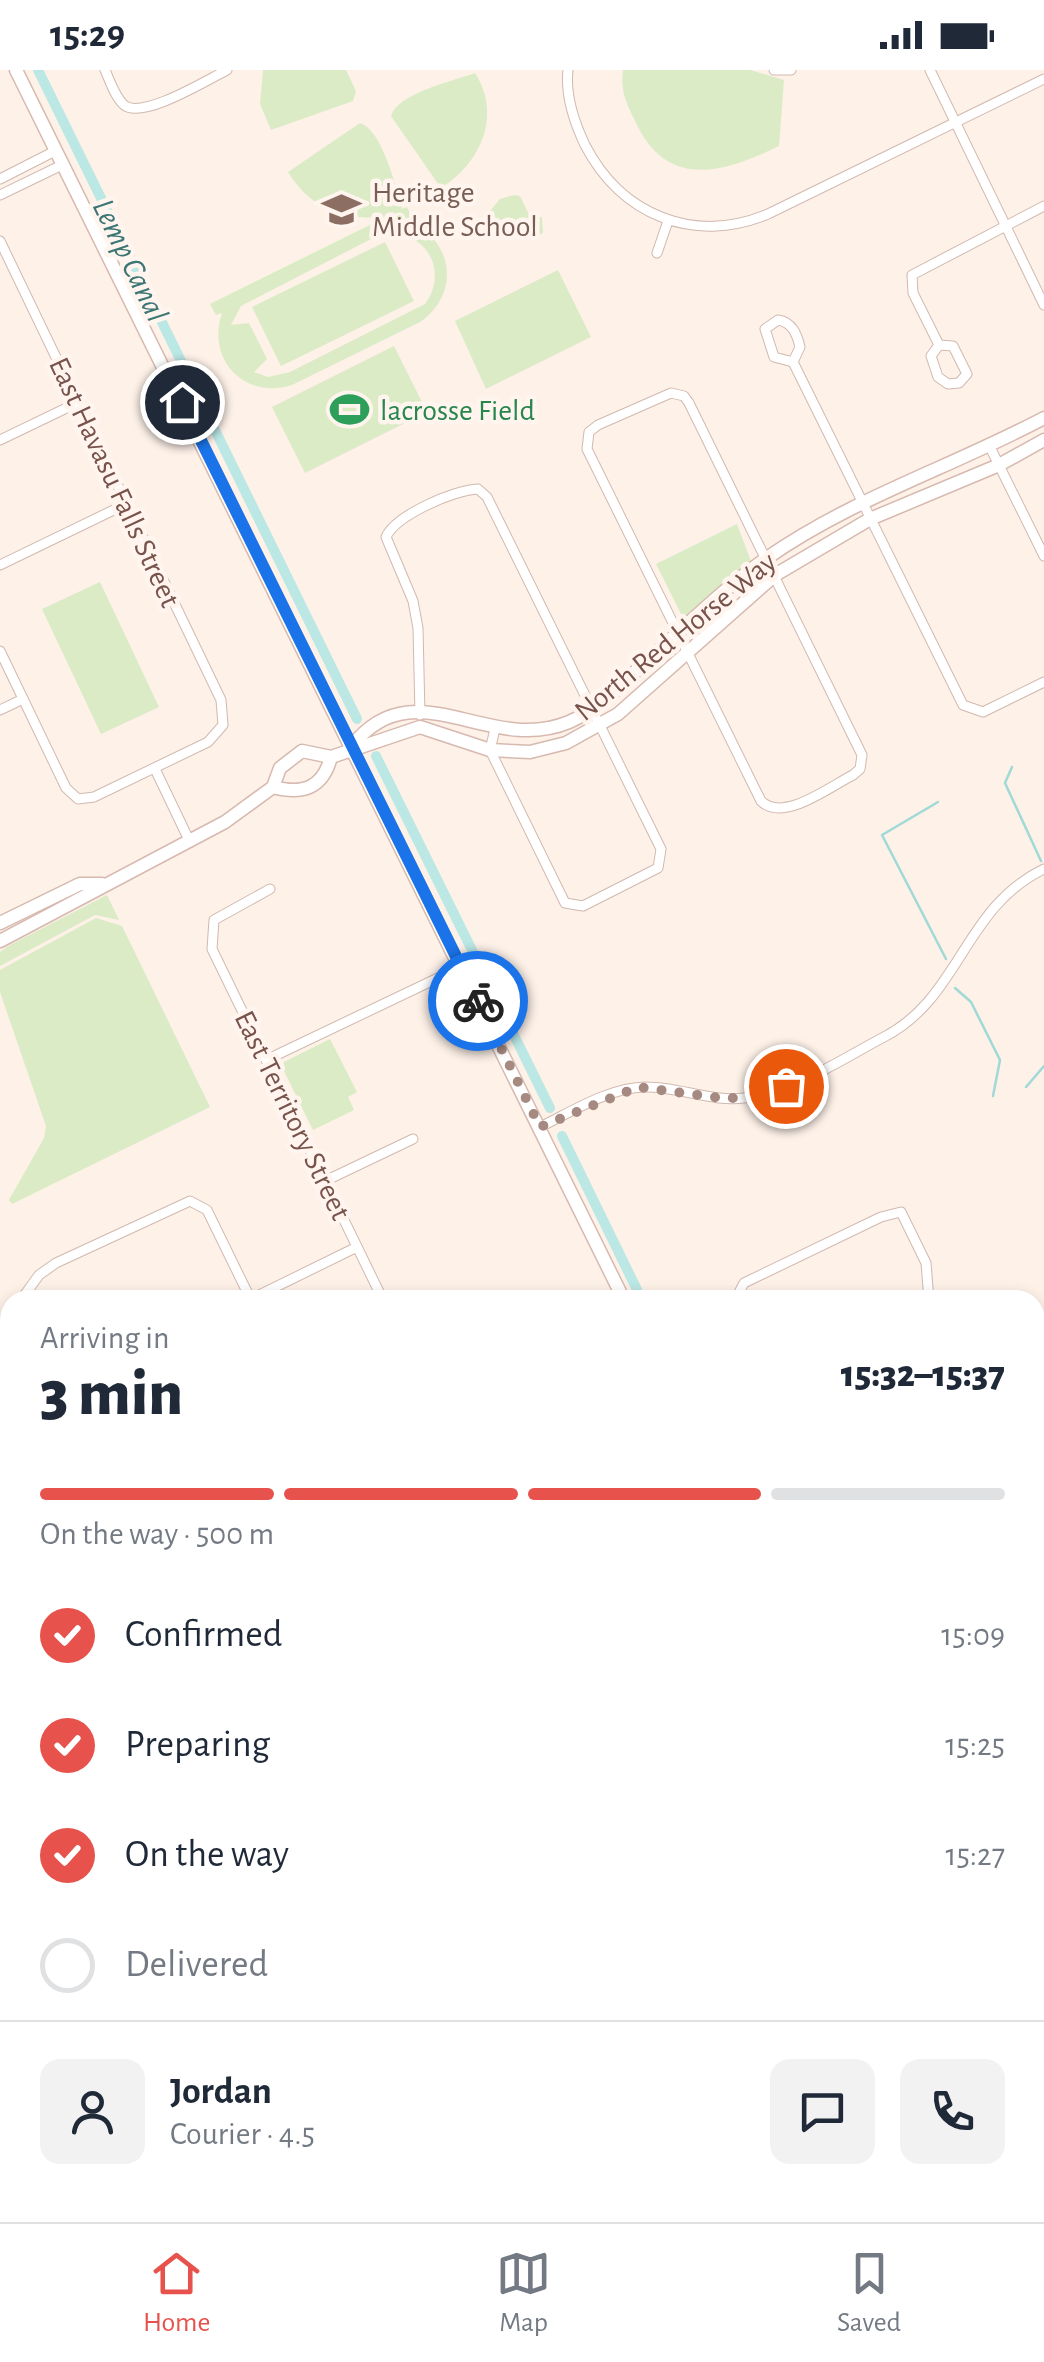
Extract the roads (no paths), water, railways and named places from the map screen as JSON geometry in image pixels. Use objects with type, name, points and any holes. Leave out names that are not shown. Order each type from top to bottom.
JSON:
[{"type":"street","points":[[16,70],[619,1290]]},
{"type":"street","points":[[105,70],[122,104],[134,109],[154,106],[227,70]]},
{"type":"street","points":[[568,70],[570,108],[594,162],[632,204],[668,221],[707,227],[746,223],[1044,79]]},
{"type":"street","points":[[774,70],[791,70]]},
{"type":"street","points":[[930,70],[1044,304]]},
{"type":"street","points":[[0,178],[55,151]]},
{"type":"street","points":[[0,195],[62,165]]},
{"type":"street","points":[[939,345],[912,293],[912,276],[1044,206]]},
{"type":"street","points":[[657,253],[668,221]]},
{"type":"street","name":"East Havasu Falls Street","points":[[0,241],[79,402],[124,506],[221,700],[222,725],[208,742],[156,768]]},
{"type":"street","points":[[793,362],[800,347],[792,327],[778,320],[769,323],[764,339],[774,357],[793,362],[961,702],[976,713],[1044,682]]},
{"type":"street","points":[[939,345],[953,346],[960,352],[967,374],[959,383],[948,384],[938,377],[931,356],[939,345]]},
{"type":"street","points":[[678,393],[689,403],[766,558],[858,744],[862,763],[852,775],[784,809],[771,809],[761,801],[587,449],[587,439],[598,425],[662,395],[678,393]]},
{"type":"street","points":[[0,440],[79,402]]},
{"type":"street","name":"North Red Horse Way","points":[[420,710],[494,729],[540,730],[568,723],[592,710],[766,558],[861,501],[990,447],[1044,418]]},
{"type":"street","name":"North Red Horse Way","points":[[420,727],[490,750],[540,751],[600,726],[635,700],[774,576],[870,519],[999,465],[1044,440]]},
{"type":"street","points":[[990,447],[1044,556]]},
{"type":"street","points":[[273,787],[297,792],[314,786],[326,774],[331,757],[351,747],[420,727],[418,628],[413,601],[386,544],[388,532],[395,524],[465,490],[478,489],[487,497],[661,849],[662,862],[654,872],[583,906],[571,906],[561,898],[490,750],[494,729]]},
{"type":"street","points":[[0,565],[124,506]]},
{"type":"street","points":[[0,651],[66,788],[78,799],[94,798],[156,768],[189,840]]},
{"type":"street","points":[[0,710],[23,699]]},
{"type":"street","points":[[351,747],[380,719],[420,710]]},
{"type":"street","points":[[1,932],[86,898],[102,884],[189,840],[273,787],[289,757],[315,751],[331,757]]},
{"type":"street","points":[[540,1127],[638,1087],[728,1099],[766,1093],[886,1037],[932,1000],[992,907],[1044,869]]},
{"type":"street","name":"East Territory Street","points":[[270,889],[222,913],[210,929],[212,949],[378,1290]]},
{"type":"street","points":[[266,1060],[461,966]]},
{"type":"street","points":[[325,1182],[413,1139]]},
{"type":"street","points":[[28,1290],[39,1275],[87,1246],[178,1204],[198,1203],[207,1210],[245,1290]]},
{"type":"street","points":[[740,1290],[744,1283],[881,1217],[900,1212],[926,1263],[927,1290]]},
{"type":"street","points":[[271,1290],[357,1248]]},
{"type":"waterway","name":"Lemp Canal","points":[[38,70],[357,719]]},
{"type":"waterway","name":"Lemp Canal","points":[[376,756],[550,1108]]},
{"type":"waterway","points":[[1012,767],[1005,783],[1041,861]]},
{"type":"waterway","points":[[938,802],[882,835],[946,959]]},
{"type":"waterway","points":[[955,988],[971,1002],[1000,1060],[993,1096]]},
{"type":"waterway","points":[[1026,1087],[1044,1066]]},
{"type":"waterway","name":"Lemp Canal","points":[[562,1136],[637,1290]]},
{"type":"place","name":"Heritage Middle School","points":[[342,209]]},
{"type":"place","name":"lacrosse Field","points":[[350,410]]}]
